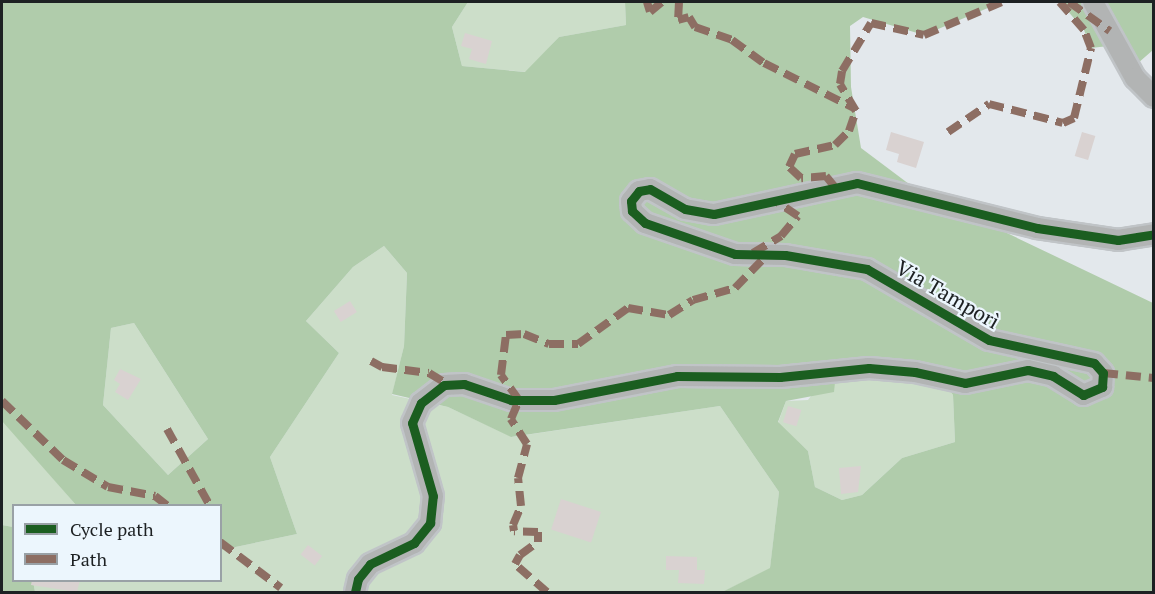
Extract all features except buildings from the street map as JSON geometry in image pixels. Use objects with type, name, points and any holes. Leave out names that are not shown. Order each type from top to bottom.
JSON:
[{"type":"street","points":[[1093,2],[1135,78],[1154,97]]},
{"type":"street","name":"Via Tamporì","points":[[355,592],[370,564],[414,543],[430,523],[433,496],[412,423],[420,403],[444,385],[464,384],[511,400],[554,400],[677,375],[780,377],[869,368],[915,372],[965,383],[1028,370],[1046,373],[1083,396],[1102,387],[1103,374],[1094,363],[989,340],[867,269],[785,255],[735,254],[645,223],[631,206],[639,191],[655,190],[685,209],[714,214],[857,183],[1037,228],[1118,240],[1154,234]]},
{"type":"green space","points":[[2,2],[468,2],[452,27],[462,66],[525,72],[559,37],[626,25],[625,2],[1002,2],[924,35],[863,17],[850,26],[851,87],[861,148],[917,190],[1153,303],[1153,592],[722,592],[770,568],[779,492],[720,406],[511,437],[448,407],[392,394],[404,346],[407,273],[384,246],[353,267],[306,321],[339,353],[270,457],[297,534],[222,550],[222,504],[75,504],[2,421]],"holes":[[[134,323],[208,439],[168,475],[103,405],[111,328]],[[837,363],[933,366],[953,395],[955,442],[902,458],[862,495],[842,500],[815,487],[808,451],[778,422],[786,401],[834,392]]]},
{"type":"green space","points":[[468,2],[625,2],[626,25],[559,37],[526,72],[462,66],[452,27]]},
{"type":"green space","points":[[1060,2],[1153,2],[1153,50],[1130,70],[1117,45],[1091,48],[1084,30]]},
{"type":"green space","points":[[384,246],[407,273],[404,346],[392,395],[448,407],[512,437],[720,406],[779,492],[770,569],[722,592],[35,592],[33,582],[222,582],[222,550],[297,534],[270,457],[339,353],[306,321],[353,267]]},
{"type":"green space","points":[[134,323],[208,439],[168,475],[103,405],[111,328]]},
{"type":"green space","points":[[836,363],[933,366],[953,395],[955,442],[902,458],[862,495],[842,500],[815,487],[808,451],[778,423],[786,401],[808,400]]},
{"type":"green space","points":[[2,421],[75,504],[12,504],[12,527],[2,525]]},
{"type":"green space","points":[[2,525],[12,527],[12,582],[33,582],[35,592],[2,592]]},
{"type":"marked path","points":[[647,2],[650,12],[662,2]]},
{"type":"marked path","points":[[679,2],[678,20],[689,17],[695,27],[732,40],[764,63],[854,108]]},
{"type":"marked path","points":[[834,186],[826,176],[801,178],[789,167],[795,154],[835,145],[849,131],[856,111],[840,84],[842,71],[871,23],[924,35],[1002,2]]},
{"type":"marked path","points":[[948,132],[989,104],[1063,123],[1074,118],[1091,48],[1084,30],[1060,2]]},
{"type":"marked path","points":[[1069,2],[1110,31]]},
{"type":"marked path","points":[[753,253],[781,236],[798,216],[776,201]]},
{"type":"marked path","points":[[547,592],[515,564],[520,555],[538,542],[538,532],[514,531],[513,525],[521,506],[518,478],[527,444],[511,419],[519,400],[501,375],[506,335],[524,334],[549,344],[578,344],[628,308],[669,315],[693,300],[735,288],[767,255]]},
{"type":"marked path","points":[[371,361],[382,367],[429,373],[447,384]]},
{"type":"marked path","points":[[1103,373],[1154,378]]},
{"type":"marked path","points":[[2,401],[63,460],[108,487],[155,496],[165,504]]},
{"type":"marked path","points":[[167,429],[209,504]]},
{"type":"marked path","points":[[222,544],[281,588]]},
{"type":"cycle path","points":[[355,592],[358,579],[370,564],[414,543],[430,523],[433,496],[412,423],[421,403],[444,385],[464,384],[511,400],[554,400],[677,376],[780,377],[869,368],[915,372],[965,383],[1028,370],[1053,376],[1083,395],[1102,387],[1103,373],[1094,363],[989,340],[867,269],[785,255],[735,254],[645,223],[632,211],[631,201],[639,191],[650,189],[685,209],[714,214],[857,183],[1037,228],[1118,240],[1154,234]]}]
